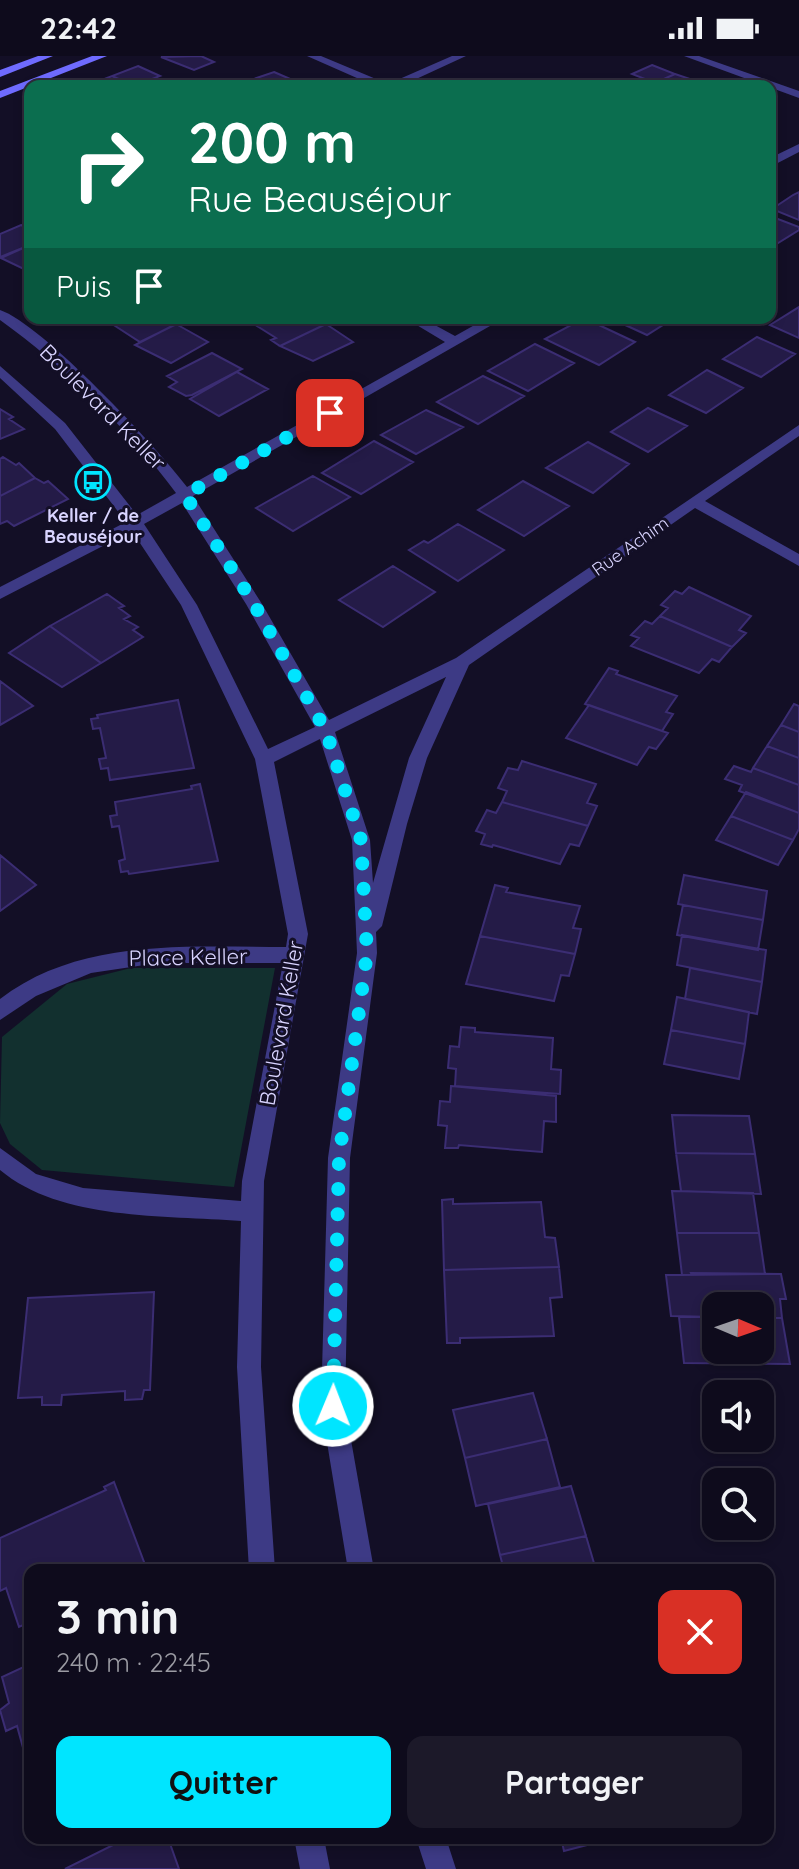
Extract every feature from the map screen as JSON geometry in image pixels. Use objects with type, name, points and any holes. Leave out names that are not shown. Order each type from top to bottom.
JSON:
[{"type":"street","points":[[0,74],[48,56]]},
{"type":"street","points":[[33,80],[102,56]]},
{"type":"street","points":[[312,56],[370,80]]},
{"type":"street","points":[[406,80],[461,56]]},
{"type":"street","points":[[689,56],[757,80]]},
{"type":"street","points":[[4,90],[24,83]]},
{"type":"street","points":[[776,87],[799,95]]},
{"type":"street","points":[[776,160],[799,147]]},
{"type":"street","name":"Boulevard Keller","points":[[0,314],[31,336],[99,399],[168,472],[185,495],[254,604],[326,731],[361,840],[366,948],[339,1158],[333,1406],[360,1564]]},
{"type":"street","points":[[423,324],[455,342]]},
{"type":"street","points":[[0,594],[135,523],[486,324]]},
{"type":"street","name":"Boulevard Keller","points":[[0,370],[60,426],[135,523],[189,605],[264,759],[298,934],[253,1181],[249,1367],[262,1564]]},
{"type":"street","name":"Rue Achim","points":[[264,759],[462,662],[799,429]]},
{"type":"street","points":[[695,501],[799,561]]},
{"type":"street","name":"Rue Achim","points":[[366,948],[407,784],[446,690],[462,662]]},
{"type":"street","name":"Place Keller","points":[[0,1012],[7,1003],[58,974],[119,958],[294,955]]},
{"type":"street","points":[[0,1157],[29,1181],[83,1198],[253,1212]]},
{"type":"street","points":[[310,1844],[315,1869]]},
{"type":"street","points":[[433,1844],[441,1869]]},
{"type":"green space","points":[[131,968],[275,968],[234,1187],[42,1170],[10,1144],[0,1123],[2,1037],[67,984]]},
{"type":"building","points":[[201,56],[214,62],[194,70],[161,57]]},
{"type":"building","points":[[652,65],[675,74],[662,80],[647,80],[632,74]]},
{"type":"building","points":[[138,66],[160,76],[150,80],[121,80],[112,76]]},
{"type":"building","points":[[274,72],[292,80],[251,80]]},
{"type":"building","points":[[675,74],[693,80],[662,80]]},
{"type":"building","points":[[799,192],[799,220],[776,211],[776,206]]},
{"type":"building","points":[[776,218],[799,227],[776,244]]},
{"type":"building","points":[[24,226],[24,247],[0,257],[0,234]]},
{"type":"building","points":[[24,248],[24,269],[1,258]]},
{"type":"building","points":[[799,307],[799,338],[770,325]]},
{"type":"building","points":[[112,324],[177,324],[140,342]]},
{"type":"building","points":[[176,324],[208,342],[171,363],[135,345]]},
{"type":"building","points":[[326,324],[280,346],[271,340],[276,338],[257,326]]},
{"type":"building","points":[[326,324],[353,342],[313,361],[280,346]]},
{"type":"building","points":[[573,324],[597,324],[635,342],[599,365],[545,339]]},
{"type":"building","points":[[623,324],[664,324],[647,335]]},
{"type":"building","points":[[757,337],[795,354],[761,377],[723,359]]},
{"type":"building","points":[[535,344],[574,363],[528,391],[488,371]]},
{"type":"building","points":[[212,353],[242,369],[192,395],[186,396],[169,387],[177,382],[167,376]]},
{"type":"building","points":[[707,370],[743,388],[706,413],[669,395]]},
{"type":"building","points":[[237,372],[268,389],[219,416],[190,399]]},
{"type":"building","points":[[483,376],[524,396],[478,424],[437,402]]},
{"type":"building","points":[[648,408],[687,426],[648,452],[611,432]]},
{"type":"building","points":[[0,409],[13,417],[9,419],[24,429],[0,439]]},
{"type":"building","points":[[426,410],[463,427],[416,454],[381,435]]},
{"type":"building","points":[[374,441],[413,462],[361,494],[322,473]]},
{"type":"building","points":[[588,442],[629,464],[593,493],[546,468]]},
{"type":"building","points":[[3,457],[16,465],[19,463],[35,478],[0,496],[0,459]]},
{"type":"building","points":[[313,476],[350,497],[293,531],[256,508]]},
{"type":"building","points":[[35,478],[44,483],[48,481],[68,499],[14,526],[7,521],[0,524],[0,496]]},
{"type":"building","points":[[523,481],[569,506],[524,536],[478,510]]},
{"type":"building","points":[[458,524],[504,550],[458,581],[409,550],[424,541],[428,543]]},
{"type":"building","points":[[393,566],[435,592],[383,627],[339,600]]},
{"type":"building","points":[[689,587],[751,616],[739,630],[746,633],[732,647],[660,616],[668,608],[661,605],[675,591],[682,594]]},
{"type":"building","points":[[107,594],[124,606],[119,608],[130,616],[124,619],[138,627],[133,630],[143,637],[101,663],[50,626]]},
{"type":"building","points":[[660,616],[732,647],[719,662],[712,659],[699,673],[631,646],[639,638],[631,635],[645,621],[652,624]]},
{"type":"building","points":[[50,626],[101,663],[62,687],[9,653]]},
{"type":"building","points":[[609,668],[618,671],[616,674],[677,696],[666,712],[673,714],[662,731],[585,704]]},
{"type":"building","points":[[0,681],[33,706],[0,725]]},
{"type":"building","points":[[178,700],[194,768],[110,780],[108,768],[101,769],[99,759],[106,758],[100,728],[93,729],[91,719],[98,718],[97,715]]},
{"type":"building","points":[[794,704],[799,706],[799,732],[781,725]]},
{"type":"building","points":[[589,705],[668,733],[656,749],[649,747],[637,765],[566,738]]},
{"type":"building","points":[[781,725],[799,732],[799,758],[767,746]]},
{"type":"building","points":[[767,746],[799,758],[799,785],[753,768]]},
{"type":"building","points":[[522,761],[596,784],[587,803],[597,806],[588,826],[502,802],[507,791],[498,788],[508,768],[518,770]]},
{"type":"building","points":[[734,766],[751,772],[753,768],[799,785],[799,813],[739,791],[742,785],[725,779]]},
{"type":"building","points":[[200,784],[218,861],[129,874],[128,871],[121,872],[119,861],[125,859],[119,826],[112,827],[110,816],[117,815],[115,802],[192,789],[191,786]]},
{"type":"building","points":[[746,792],[799,813],[799,829],[793,840],[731,816]]},
{"type":"building","points":[[502,802],[588,826],[579,846],[570,844],[560,864],[481,844],[485,834],[476,831],[487,810],[496,813]]},
{"type":"building","points":[[731,816],[793,840],[778,865],[716,840]]},
{"type":"building","points":[[0,855],[36,885],[0,911]]},
{"type":"building","points":[[684,875],[767,891],[763,920],[678,904]]},
{"type":"building","points":[[495,885],[508,888],[506,892],[580,906],[573,928],[581,929],[575,954],[480,936]]},
{"type":"building","points":[[683,905],[763,920],[758,950],[677,935]]},
{"type":"building","points":[[682,935],[766,950],[762,982],[677,965]]},
{"type":"building","points":[[480,936],[575,954],[569,976],[561,975],[554,1001],[466,984]]},
{"type":"building","points":[[690,968],[762,982],[757,1014],[685,999]]},
{"type":"building","points":[[677,997],[749,1012],[745,1044],[671,1030]]},
{"type":"building","points":[[461,1027],[475,1028],[475,1032],[553,1038],[551,1069],[561,1070],[560,1094],[455,1086],[456,1069],[448,1068],[450,1046],[459,1047]]},
{"type":"building","points":[[671,1030],[745,1044],[739,1079],[664,1064]]},
{"type":"building","points":[[451,1086],[556,1096],[556,1122],[544,1121],[542,1152],[459,1145],[458,1148],[445,1148],[447,1126],[438,1125],[440,1101],[450,1102]]},
{"type":"building","points":[[672,1115],[749,1116],[755,1154],[676,1153]]},
{"type":"building","points":[[676,1153],[755,1154],[761,1194],[681,1191]]},
{"type":"building","points":[[672,1191],[753,1193],[759,1233],[677,1233]]},
{"type":"building","points":[[453,1199],[453,1204],[541,1202],[545,1237],[555,1238],[559,1267],[444,1270],[442,1200]]},
{"type":"building","points":[[677,1233],[759,1233],[765,1274],[682,1275]]},
{"type":"building","points":[[559,1267],[562,1297],[550,1298],[554,1336],[460,1338],[460,1343],[447,1343],[444,1270]]},
{"type":"building","points":[[781,1274],[786,1299],[780,1299],[782,1318],[774,1318],[774,1292],[702,1292],[702,1317],[671,1316],[666,1275]]},
{"type":"building","points":[[154,1292],[150,1390],[144,1390],[142,1399],[125,1400],[125,1391],[62,1395],[61,1405],[42,1405],[42,1397],[18,1398],[28,1298]]},
{"type":"building","points":[[679,1317],[702,1317],[702,1363],[684,1363]]},
{"type":"building","points":[[774,1318],[782,1318],[790,1364],[774,1364]]},
{"type":"building","points":[[533,1393],[547,1439],[465,1458],[453,1410]]},
{"type":"building","points":[[547,1439],[560,1487],[476,1506],[465,1458]]},
{"type":"building","points":[[114,1482],[145,1564],[24,1564],[24,1625],[19,1627],[6,1588],[0,1591],[0,1538],[106,1490],[104,1487]]},
{"type":"building","points":[[571,1486],[586,1536],[500,1555],[488,1504]]},
{"type":"building","points":[[586,1536],[594,1564],[502,1564],[500,1555]]},
{"type":"building","points":[[24,1667],[24,1751],[17,1726],[6,1731],[0,1710],[9,1703],[2,1677]]},
{"type":"building","points":[[115,1844],[170,1844],[179,1869],[65,1869]]},
{"type":"building","points":[[562,1844],[591,1844],[564,1851]]},
{"type":"place","name":"Keller / de Beauséjour","points":[[93,482]]},
{"type":"route","points":[[330,413],[185,495],[254,604],[326,731],[361,840],[367,953],[339,1158],[333,1406]]}]
